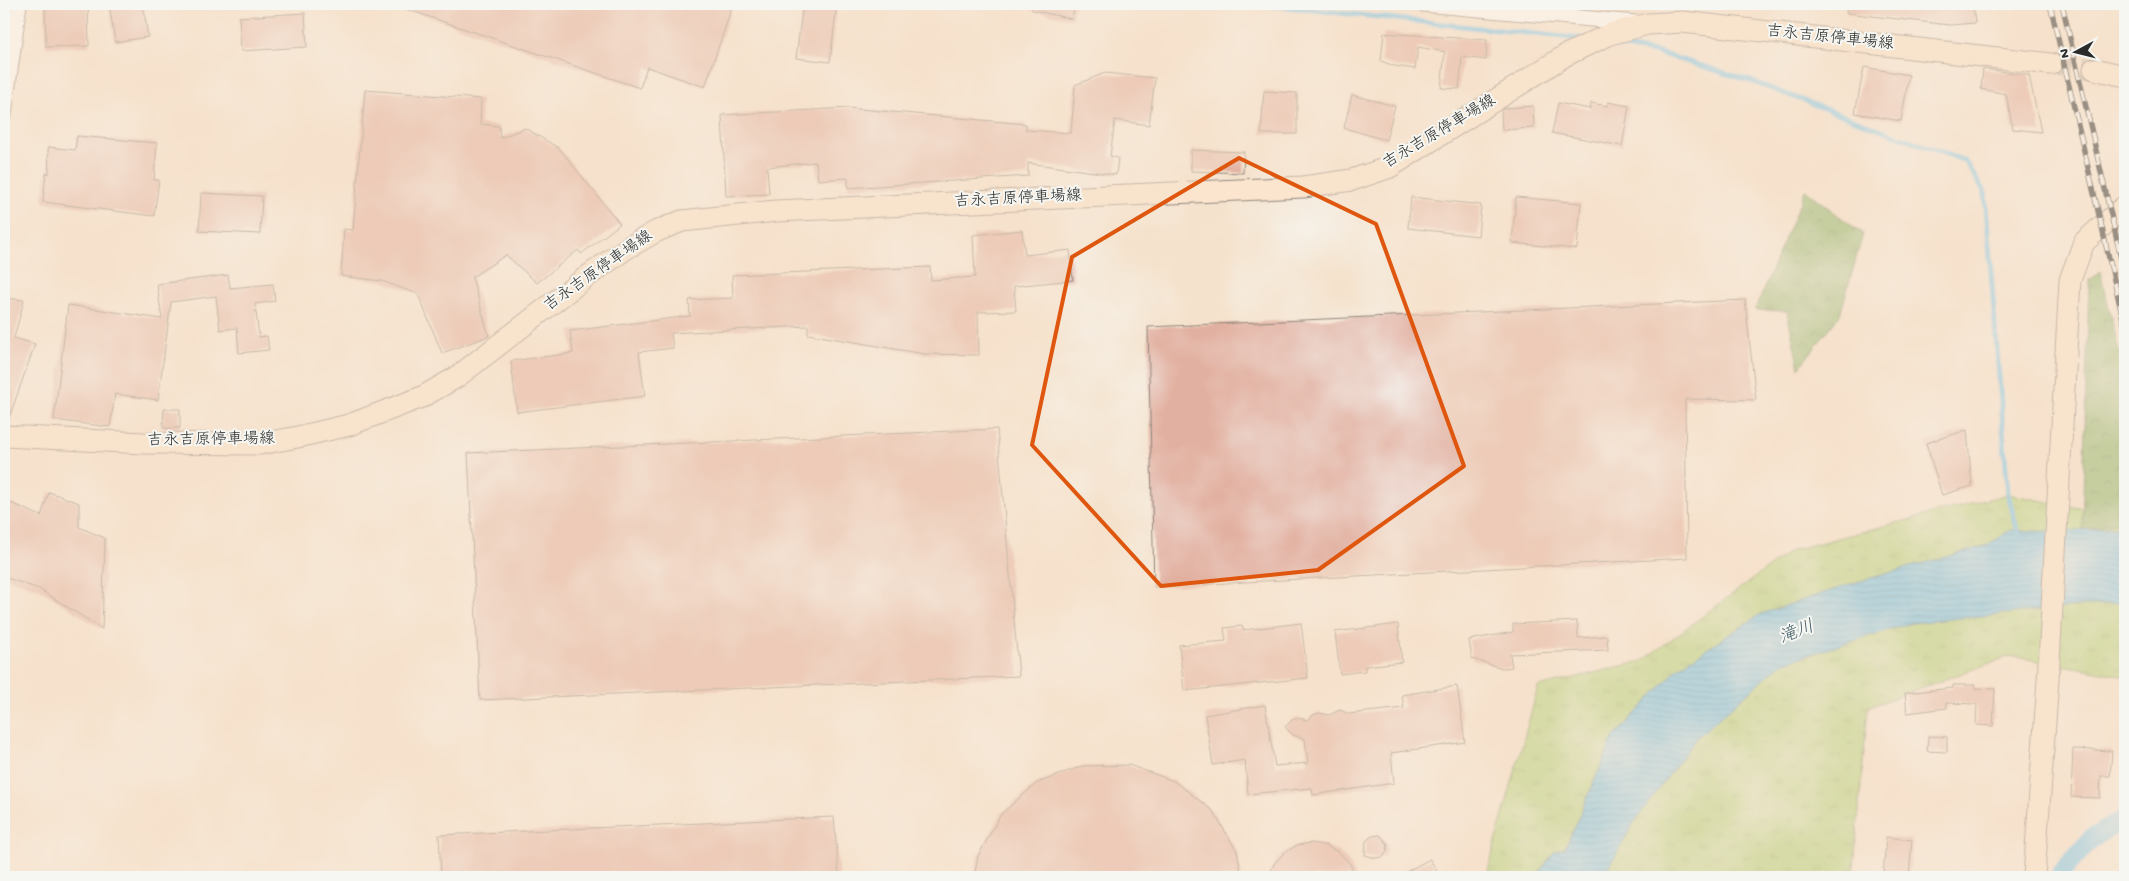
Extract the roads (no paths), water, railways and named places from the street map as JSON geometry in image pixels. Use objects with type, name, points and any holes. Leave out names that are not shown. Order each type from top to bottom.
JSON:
[{"type":"main road","name":"吉永吉原停車場線","points":[[4,436],[144,443],[260,444],[298,438],[349,424],[422,397],[457,377],[627,248],[657,231],[682,222],[776,211],[1303,187],[1352,180],[1390,167],[1566,55],[1610,34],[1648,24],[1683,22],[2051,64]]},
{"type":"main road","points":[[2094,69],[2125,76]]},
{"type":"main road","points":[[2034,877],[2048,680],[2056,496],[2070,280],[2084,242],[2125,206]]},
{"type":"street","points":[[4,114],[19,4]]},
{"type":"street","points":[[1423,4],[1648,24]]},
{"type":"water","name":"滝川","points":[[2125,526],[2125,602],[1911,623],[1782,663],[1696,738],[1633,824],[1604,877],[1536,877],[1554,852],[1565,848],[1613,738],[1680,666],[1761,614],[1857,582],[1989,545],[2010,530],[2055,532]]},
{"type":"waterway","points":[[1257,4],[1582,39]]},
{"type":"waterway","points":[[1608,44],[1659,53],[1751,81],[1965,161],[1985,193],[2008,494],[2019,537]]},
{"type":"waterway","points":[[2061,873],[2092,838],[2125,819]]},
{"type":"tunnel","points":[[2051,64],[2094,69]]},
{"type":"railway","points":[[2050,4],[2125,327]]},
{"type":"railway","points":[[2062,4],[2125,275]]}]
